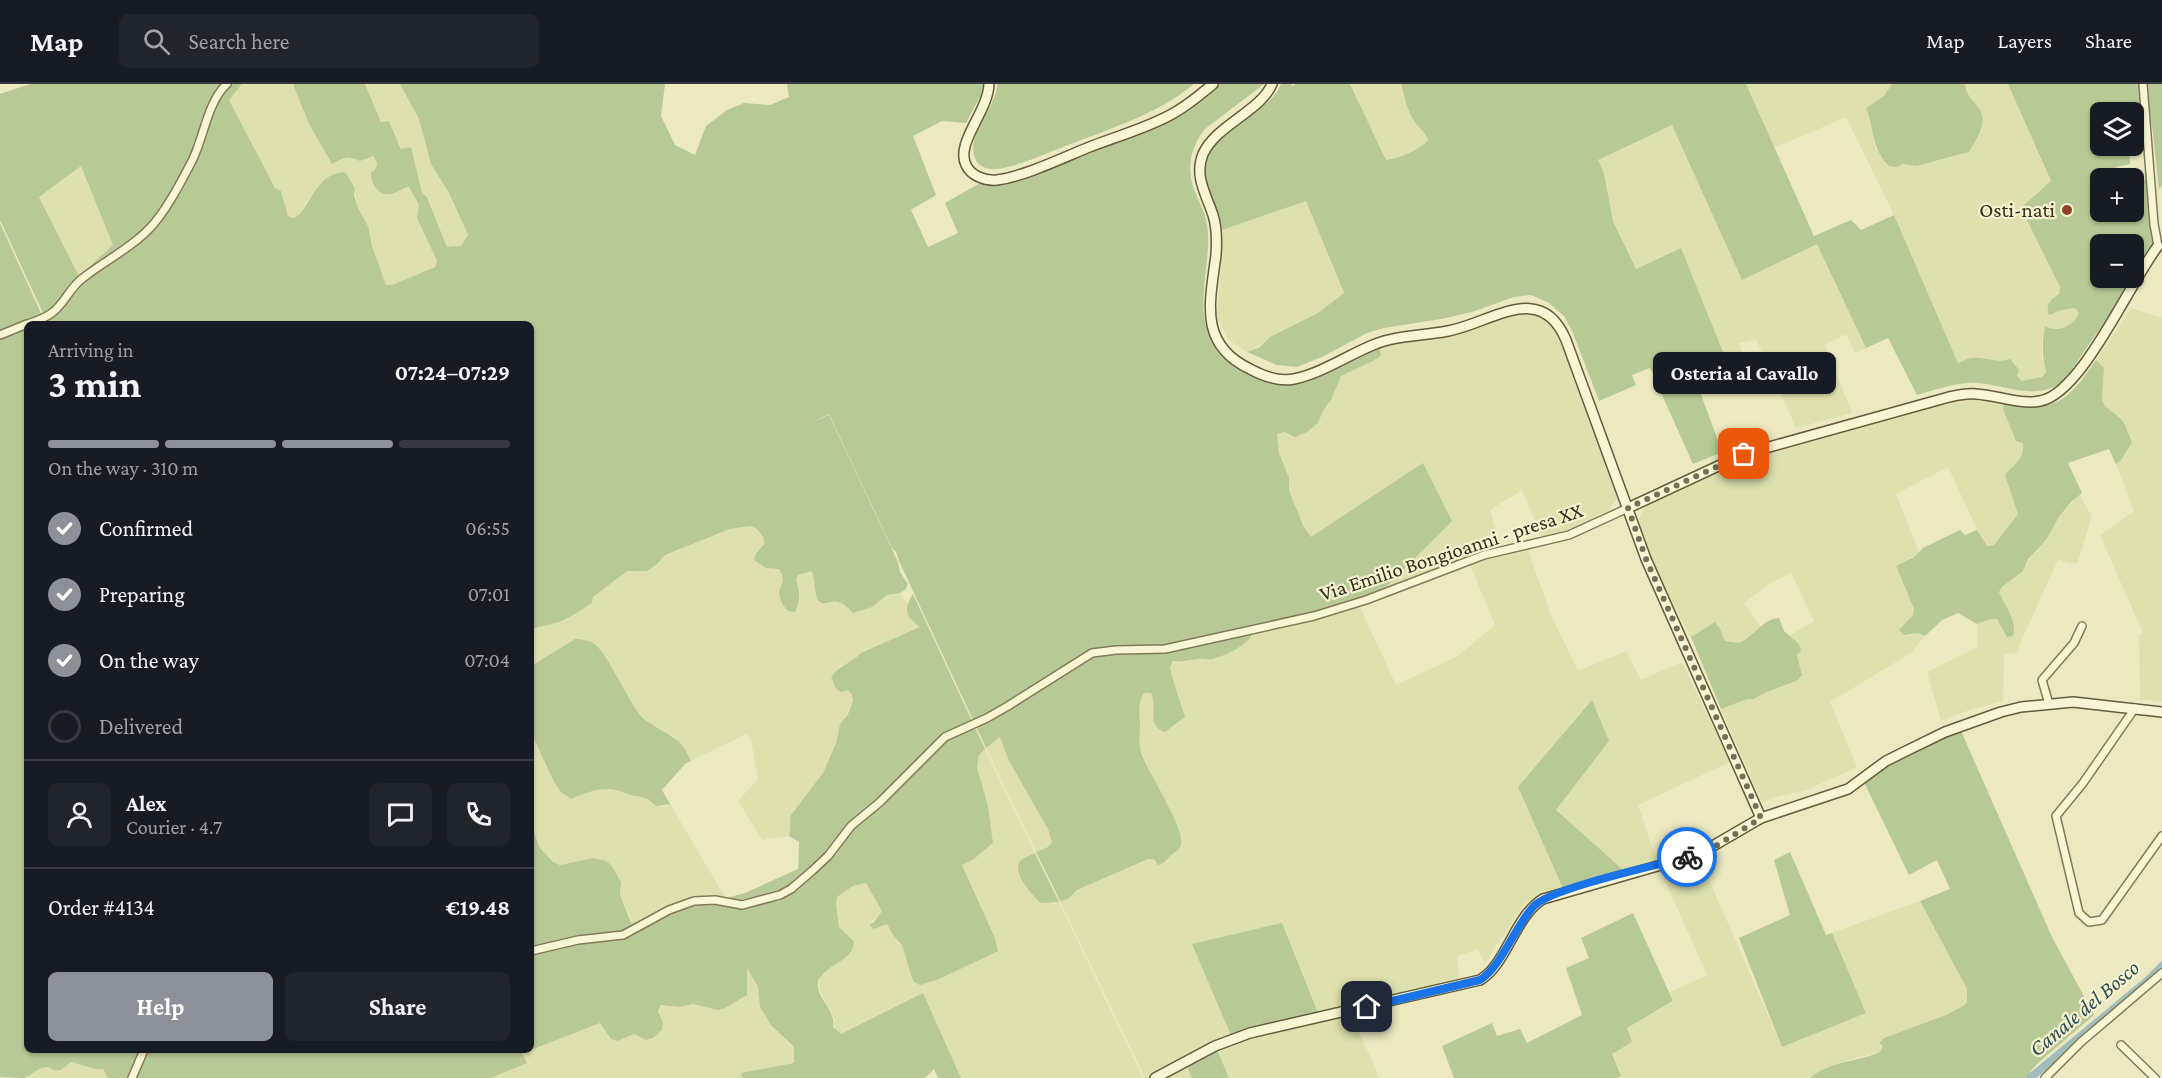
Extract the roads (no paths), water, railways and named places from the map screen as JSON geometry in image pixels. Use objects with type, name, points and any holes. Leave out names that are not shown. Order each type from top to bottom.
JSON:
[{"type":"main road","points":[[988,84],[986,103],[963,149],[965,164],[970,172],[977,177],[997,180],[1034,169],[1154,123],[1180,110],[1213,84]]},
{"type":"main road","points":[[1272,84],[1265,97],[1211,142],[1201,163],[1201,185],[1212,213],[1217,236],[1209,301],[1213,332],[1235,360],[1255,372],[1280,379],[1291,379],[1318,371],[1374,344],[1392,338],[1449,331],[1511,310],[1531,308],[1541,310],[1551,317],[1561,329],[1646,559],[1761,818]]},
{"type":"main road","name":"Via Emilio Bongioanni - presa XX","points":[[1628,508],[1744,454],[1948,397],[1967,393],[2025,403],[2046,400],[2058,395],[2073,378],[2120,310],[2141,269],[2160,244]]},
{"type":"main road","points":[[1155,1078],[1215,1046],[1250,1034],[1480,980],[1490,972],[1525,916],[1543,898],[1699,854],[1761,818],[1848,789],[1886,761],[1975,720],[2001,712],[2049,704],[2085,702],[2162,712]]},
{"type":"street","points":[[34,321],[53,312],[82,278],[122,251],[149,229],[159,217],[192,160],[214,100],[226,84]]},
{"type":"street","points":[[2143,84],[2154,224],[2160,244]]},
{"type":"street","points":[[0,335],[24,325]]},
{"type":"street","name":"Via Emilio Bongioanni - presa XX","points":[[534,950],[578,940],[623,935],[669,910],[694,901],[715,900],[742,905],[780,895],[801,882],[828,856],[851,826],[880,802],[945,737],[1001,710],[1092,653],[1104,650],[1165,648],[1314,616],[1366,600],[1484,555],[1569,535],[1628,508]]},
{"type":"street","points":[[2049,704],[2042,680],[2074,643],[2082,626]]},
{"type":"street","points":[[2135,708],[2083,783],[2056,816],[2079,913],[2089,922],[2102,920],[2162,836]]},
{"type":"street","points":[[2045,1078],[2081,1042],[2162,973]]},
{"type":"street","points":[[2121,1045],[2155,1078]]},
{"type":"street","points":[[132,1078],[143,1053]]},
{"type":"waterway","name":"Canale del Bosco","points":[[2030,1078],[2162,966]]},
{"type":"place","name":"Osti-nati","points":[[2067,210]]},
{"type":"place","name":"Osteria al Cavallo","points":[[1744,454]]}]
